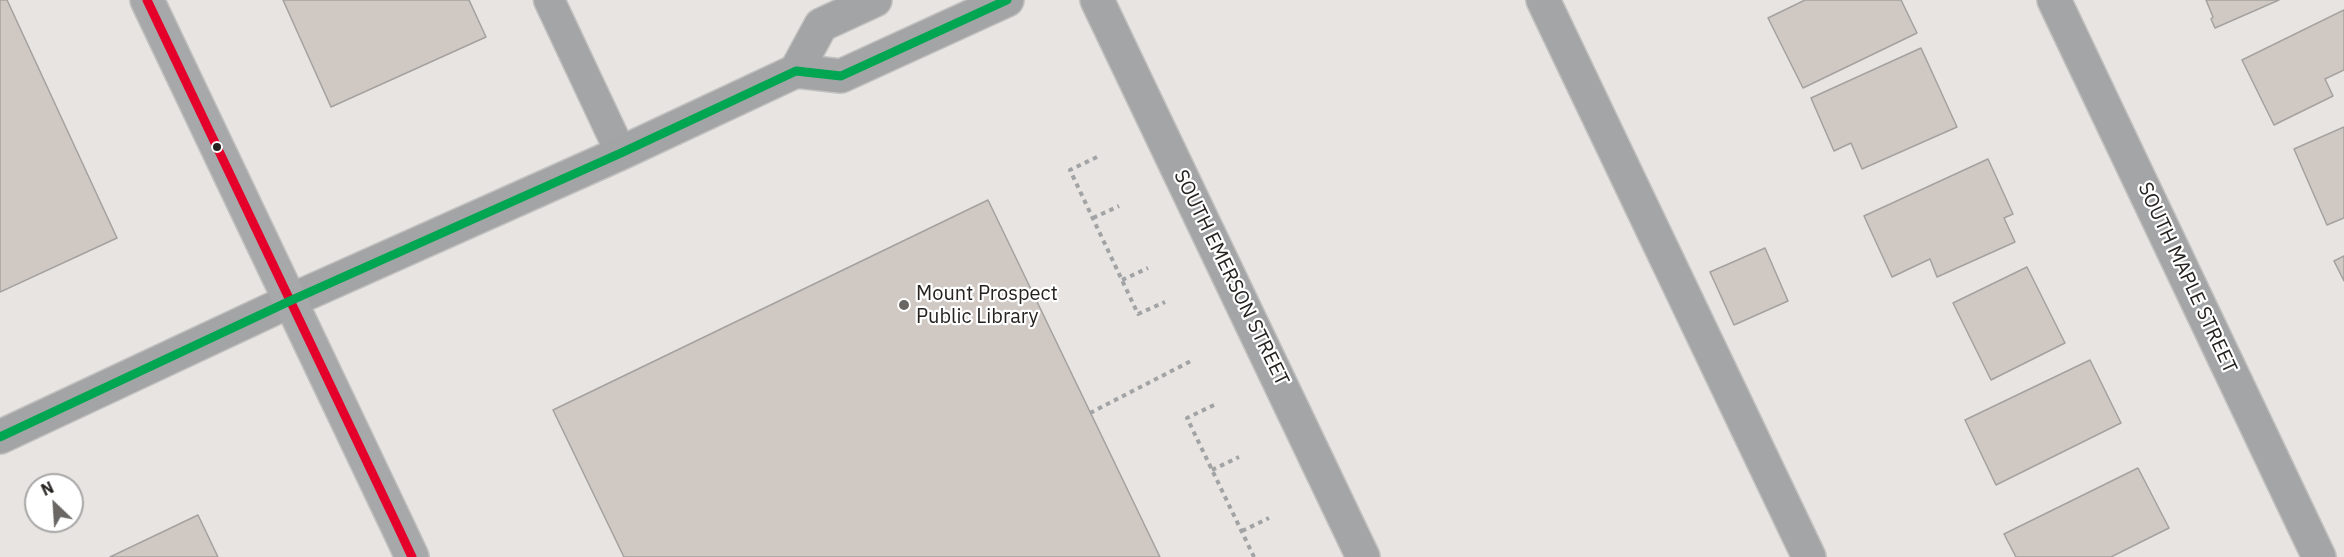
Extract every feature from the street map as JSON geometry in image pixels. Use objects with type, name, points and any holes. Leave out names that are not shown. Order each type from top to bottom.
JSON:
[{"type":"main road","points":[[147,0],[292,300],[412,557]]},
{"type":"main road","points":[[796,71],[821,25],[875,0]]},
{"type":"main road","points":[[0,437],[292,300],[621,153],[796,71],[842,76],[1007,0]]},
{"type":"street","name":"SOUTH EMERSON STREET","points":[[1097,0],[1364,557]]},
{"type":"street","points":[[1543,0],[1809,557]]},
{"type":"street","name":"SOUTH MAPLE STREET","points":[[2054,0],[2319,557]]},
{"type":"lane","points":[[549,0],[621,153]]},
{"type":"path","points":[[1097,158],[1070,170],[1138,314],[1165,302]]},
{"type":"path","points":[[1093,218],[1119,206]]},
{"type":"path","points":[[1122,280],[1148,268]]},
{"type":"path","points":[[1090,413],[1191,360]]},
{"type":"path","points":[[1214,405],[1187,418],[1254,557]]},
{"type":"path","points":[[1212,470],[1239,457]]},
{"type":"path","points":[[1242,531],[1269,518]]},
{"type":"building","points":[[0,0],[7,0],[117,238],[0,292]]},
{"type":"building","points":[[283,0],[469,0],[486,37],[331,107]]},
{"type":"building","points":[[1805,0],[1901,0],[1917,33],[1803,88],[1768,18]]},
{"type":"building","points":[[2206,0],[2279,0],[2215,28]]},
{"type":"building","points":[[2344,10],[2344,70],[2325,79],[2333,96],[2274,125],[2242,60]]},
{"type":"building","points":[[1921,48],[1957,127],[1862,169],[1851,143],[1834,151],[1811,98]]},
{"type":"building","points":[[2344,127],[2344,218],[2327,225],[2294,149]]},
{"type":"building","points":[[1988,159],[2013,214],[2004,218],[2015,242],[1937,277],[1930,259],[1892,277],[1864,216]]},
{"type":"building","name":"Mount Prospect Public Library","points":[[988,200],[1160,557],[624,557],[553,410]]},
{"type":"building","points":[[1765,248],[1788,301],[1734,325],[1710,272]]},
{"type":"building","points":[[2344,256],[2344,281],[2334,261]]},
{"type":"building","points":[[2027,267],[2065,343],[1991,380],[1953,303]]},
{"type":"building","points":[[2090,360],[2121,423],[1996,485],[1965,420]]},
{"type":"building","points":[[2138,468],[2169,528],[2111,557],[2016,557],[2004,534]]},
{"type":"building","points":[[198,515],[218,557],[110,557]]},
{"type":"transit line","points":[[147,0],[412,557]]},
{"type":"transit line","points":[[0,437],[292,300],[621,153],[796,71],[841,76],[1007,0]]},
{"type":"place","name":"Mount Prospect Public Library","points":[[904,305]]}]
